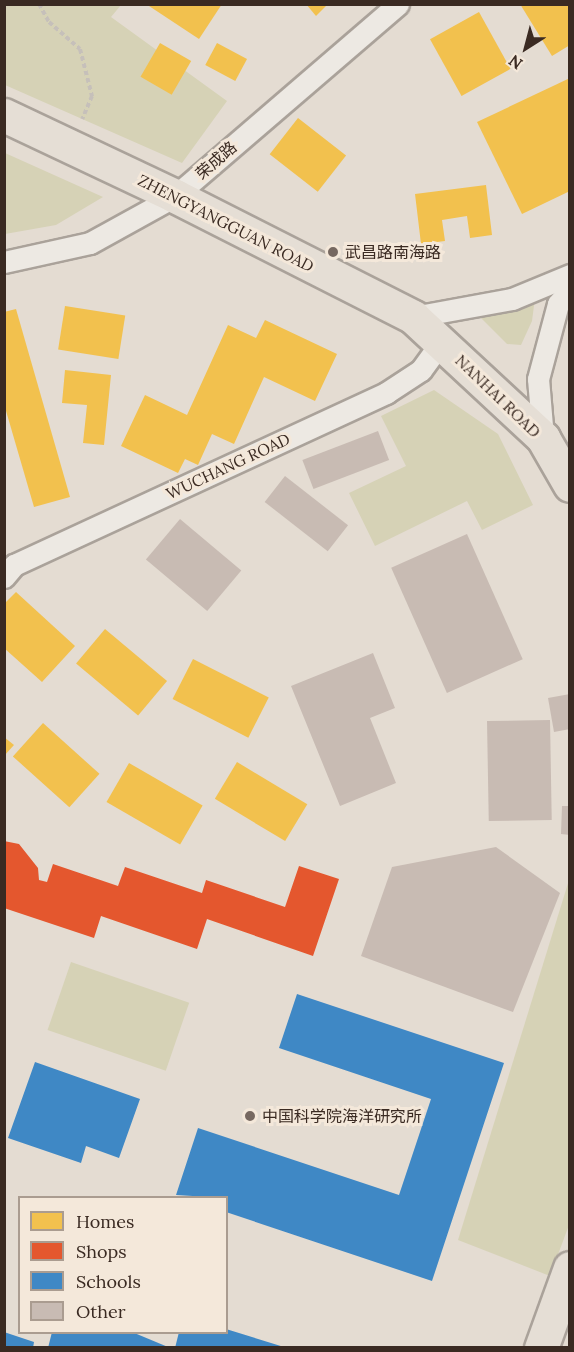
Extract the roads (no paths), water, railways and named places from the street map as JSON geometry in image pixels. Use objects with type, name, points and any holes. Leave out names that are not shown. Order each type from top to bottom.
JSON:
[{"type":"main road","name":"ZHENGYANGGUAN ROAD","points":[[4,115],[176,196],[413,317],[441,342]]},
{"type":"main road","name":"NANHAI ROAD","points":[[441,342],[543,438],[570,485]]},
{"type":"main road","points":[[541,1347],[570,1268]]},
{"type":"street","name":"荣成路","points":[[4,262],[90,243],[176,196],[398,4]]},
{"type":"street","points":[[413,317],[512,299],[570,275]]},
{"type":"street","points":[[543,438],[538,379],[558,304],[570,289]]},
{"type":"street","name":"WUCHANG ROAD","points":[[4,577],[14,565],[386,393],[421,370],[441,342]]},
{"type":"place","name":"武昌路南海路","points":[[333,252]]},
{"type":"place","name":"中国科学院海洋研究所","points":[[250,1116]]}]
